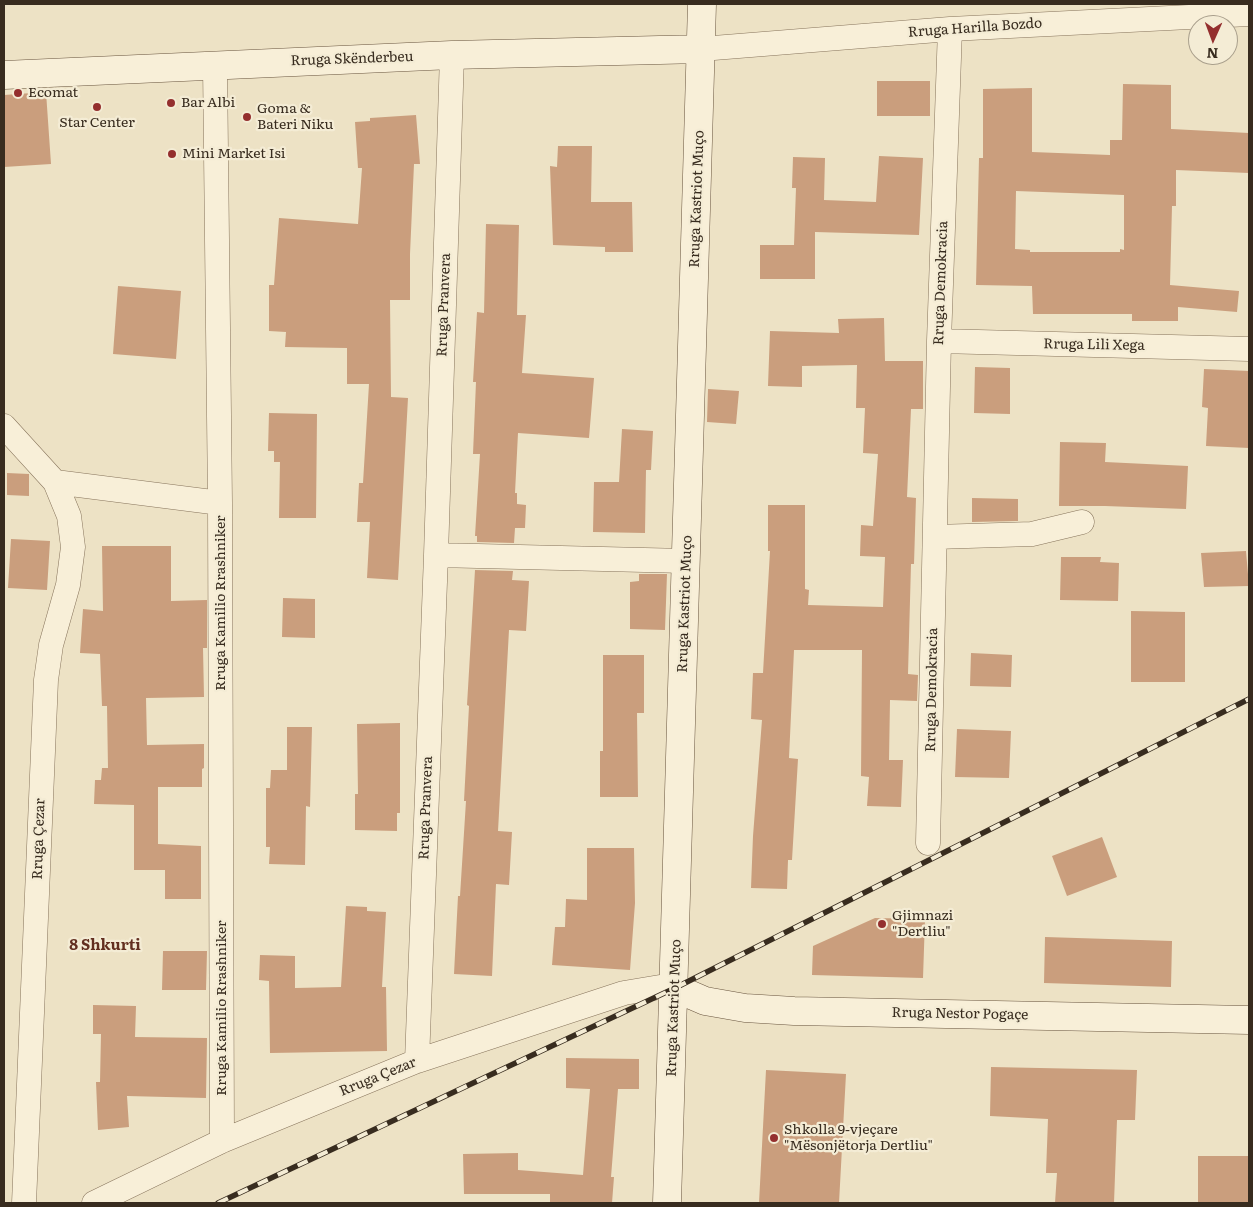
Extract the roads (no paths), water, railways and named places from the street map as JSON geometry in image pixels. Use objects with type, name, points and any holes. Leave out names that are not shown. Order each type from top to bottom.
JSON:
[{"type":"street","name":"Rruga Kastriot Muço","points":[[667,1203],[675,988],[702,4]]},
{"type":"street","name":"Rruga Harilla Bozdo","points":[[701,49],[950,29],[1249,14]]},
{"type":"street","name":"Rruga Demokracia","points":[[928,843],[939,341],[950,29]]},
{"type":"street","name":"Rruga Skënderbeu","points":[[4,76],[452,55],[701,49]]},
{"type":"street","name":"Rruga Pranvera","points":[[417,1062],[452,55]]},
{"type":"street","name":"Rruga Kamilio Rrashniker","points":[[215,65],[220,503],[222,1141]]},
{"type":"street","name":"Rruga Lili Xega","points":[[939,341],[1249,349]]},
{"type":"street","name":"Rruga Çezar","points":[[4,426],[54,482],[70,516],[73,547],[68,585],[51,645],[46,680],[24,1203]]},
{"type":"street","points":[[54,482],[220,503]]},
{"type":"street","points":[[936,537],[1032,534],[1082,522]]},
{"type":"street","points":[[436,555],[686,561]]},
{"type":"street","name":"Rruga Çezar","points":[[94,1203],[222,1141],[417,1062],[624,993],[660,987],[675,988]]},
{"type":"street","name":"Rruga Nestor Pogaçe","points":[[675,988],[705,1001],[754,1009],[1249,1020]]},
{"type":"railway","points":[[218,1203],[675,988],[1249,699]]},
{"type":"place","name":"Ecomat","points":[[18,93]]},
{"type":"place","name":"Bar Albi","points":[[171,103]]},
{"type":"place","name":"Star Center","points":[[97,107]]},
{"type":"place","name":"Goma & Bateri Niku","points":[[247,117]]},
{"type":"place","name":"Mini Market Isi","points":[[172,154]]},
{"type":"place","name":"Gjimnazi \"Dertliu\"","points":[[882,924]]},
{"type":"place","name":"Shkolla 9-vjeçare \"Mësonjëtorja Dertliu\"","points":[[774,1138]]},
{"type":"district","name":"8 Shkurti","points":[[105,946]]}]
